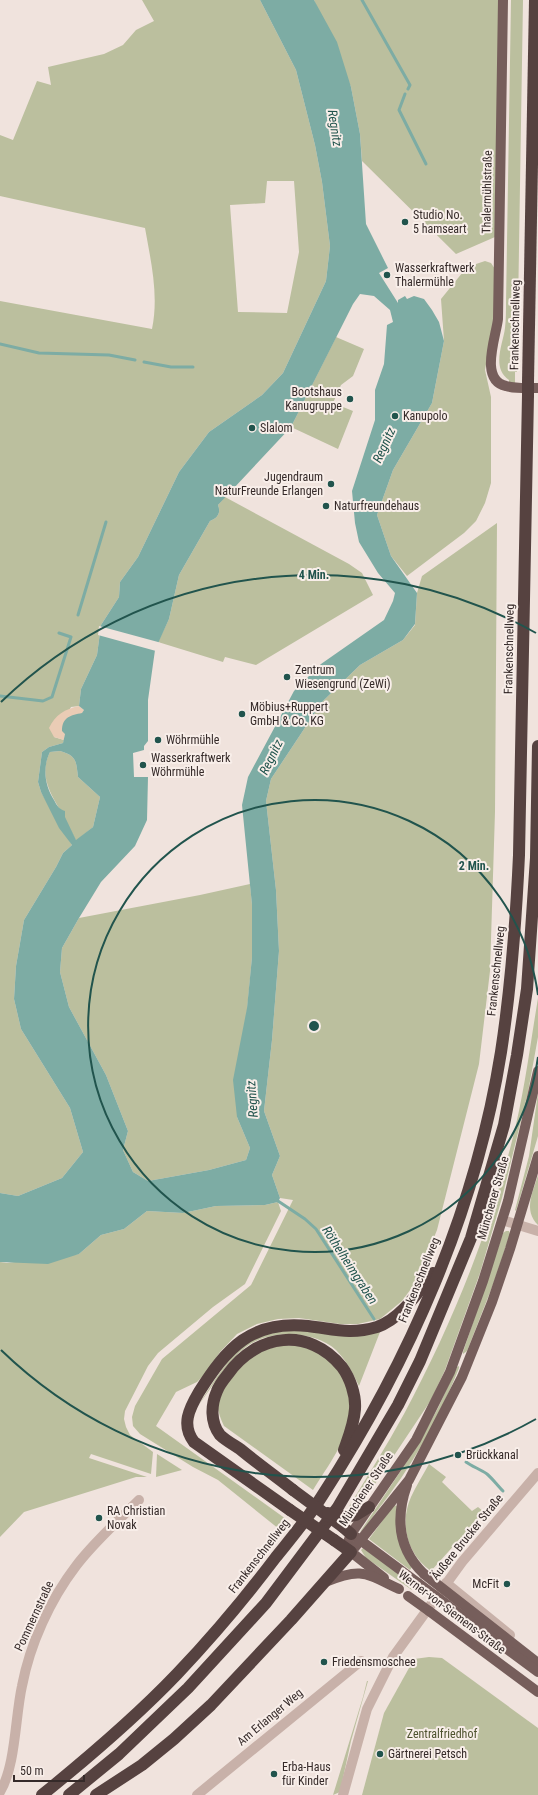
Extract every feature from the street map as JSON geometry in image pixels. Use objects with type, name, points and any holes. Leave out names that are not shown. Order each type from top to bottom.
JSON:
[{"type":"highway","name":"Frankenschnellweg","points":[[42,1795],[107,1741],[175,1676],[227,1619],[320,1504],[383,1394],[406,1347],[444,1260],[473,1174],[501,1053],[516,922],[520,839],[530,394],[535,0]]},
{"type":"highway","points":[[69,1795],[119,1754],[188,1688],[266,1603],[338,1507],[398,1405],[420,1361],[471,1238],[504,1125],[517,1055],[527,988],[536,858],[538,746]]},
{"type":"highway","points":[[96,1795],[142,1765],[206,1710],[291,1620],[351,1552],[194,1442],[189,1436],[186,1425],[187,1418],[194,1401],[223,1357],[233,1347],[247,1337],[268,1328],[286,1324],[309,1326],[336,1331],[358,1331],[378,1326],[390,1320],[410,1302],[444,1260]]},
{"type":"highway","points":[[320,1504],[353,1429],[356,1408],[351,1382],[337,1360],[314,1345],[289,1340],[274,1341],[260,1345],[247,1353],[236,1363],[218,1388],[212,1402],[212,1412],[215,1425],[220,1434],[293,1490],[320,1504],[350,1529],[356,1515],[368,1507]]},
{"type":"main road","name":"Thalermühlstraße","points":[[503,0],[498,319],[491,362],[491,372],[498,382],[507,387],[530,394]]},
{"type":"main road","name":"Münchener Straße","points":[[351,1552],[348,1542],[350,1529],[368,1507],[416,1440],[443,1388],[483,1281],[508,1201],[538,1071]]},
{"type":"main road","name":"Münchener Straße","points":[[350,1529],[409,1480],[438,1425],[469,1359],[492,1302],[518,1225],[538,1156]]},
{"type":"main road","points":[[409,1480],[401,1510],[402,1538],[406,1552],[413,1564],[538,1663]]},
{"type":"main road","name":"Werner-von-Siemens-Straße","points":[[350,1529],[418,1583],[538,1672]]},
{"type":"main road","name":"Werner-von-Siemens-Straße","points":[[351,1552],[538,1692]]},
{"type":"main road","points":[[325,1582],[345,1574],[356,1572],[365,1573],[399,1589]]},
{"type":"street","points":[[502,1220],[538,1231]]},
{"type":"street","name":"Äußere Brucker Straße","points":[[344,1795],[367,1709],[377,1687],[398,1649],[465,1559],[538,1473]]},
{"type":"street","name":"Pommernstraße","points":[[0,1792],[9,1767],[21,1687],[27,1664],[43,1623],[64,1583],[76,1565],[139,1500]]},
{"type":"street","points":[[446,1583],[538,1657]]},
{"type":"street","name":"Am Erlanger Weg","points":[[197,1795],[361,1661]]},
{"type":"green space","points":[[142,0],[260,0],[296,70],[315,145],[322,182],[330,246],[326,281],[283,373],[262,395],[209,432],[179,472],[138,557],[120,582],[119,597],[101,625],[97,655],[81,689],[79,706],[71,707],[54,737],[64,740],[63,743],[49,747],[42,752],[38,782],[41,792],[72,845],[63,853],[24,920],[16,966],[14,999],[21,1029],[70,1108],[83,1152],[62,1178],[18,1196],[0,1193],[0,301],[152,329],[155,304],[150,253],[145,228],[0,196],[0,135],[13,140],[37,81],[51,85],[48,67],[104,54],[123,45],[136,30],[154,21]],"holes":[[[267,181],[294,181],[299,252],[287,313],[238,312],[230,205],[265,203]]]},
{"type":"green space","points":[[314,0],[499,0],[495,237],[456,254],[362,161],[360,134],[351,87]]},
{"type":"green space","points":[[511,0],[523,0],[517,372],[515,372],[515,383],[509,383],[509,380],[500,369],[499,362],[506,315]]},
{"type":"green space","points":[[485,261],[491,263],[495,269],[494,319],[485,370],[491,397],[491,483],[485,503],[476,521],[464,533],[407,576],[391,556],[377,515],[393,470],[432,403],[444,341],[441,299],[467,267]]},
{"type":"green space","points":[[336,337],[364,349],[353,376],[341,385],[333,403],[353,411],[338,449],[291,427]]},
{"type":"green space","points":[[225,497],[349,564],[362,573],[373,595],[256,665],[225,657],[223,662],[158,642],[169,619],[179,575],[210,521],[218,515],[218,505]]},
{"type":"green space","points":[[497,523],[495,812],[490,971],[479,1064],[437,1230],[416,1282],[402,1301],[380,1319],[358,1324],[340,1324],[299,1318],[278,1319],[257,1324],[237,1334],[220,1352],[205,1374],[197,1382],[176,1392],[156,1426],[286,1519],[279,1529],[218,1480],[193,1467],[140,1434],[133,1426],[132,1417],[135,1406],[162,1359],[251,1285],[293,1200],[280,1198],[272,1175],[280,1156],[264,1111],[272,1040],[279,951],[276,890],[266,801],[271,779],[322,702],[360,665],[403,640],[415,625],[417,593],[422,576]]},
{"type":"green space","points":[[60,751],[73,757],[76,763],[78,777],[100,797],[93,827],[76,841],[52,796],[45,775],[45,768],[50,752]]},
{"type":"green space","points":[[250,884],[252,905],[252,957],[237,1117],[250,1148],[246,1160],[209,1170],[148,1181],[133,1172],[123,1150],[128,1131],[106,1075],[69,1007],[60,972],[62,948],[79,918]]},
{"type":"green space","points":[[538,998],[538,1037],[528,1092],[502,1198],[480,1273],[445,1370],[431,1400],[363,1502],[357,1509],[355,1508],[350,1511],[347,1510],[397,1426],[421,1381],[466,1281],[491,1212],[512,1141],[520,1106]]},
{"type":"green space","points":[[538,1093],[538,1136],[516,1211],[515,1210],[529,1156]]},
{"type":"green space","points":[[538,1175],[538,1225],[533,1219],[531,1213],[530,1201]]},
{"type":"green space","points":[[278,1202],[281,1211],[245,1284],[213,1307],[158,1353],[148,1366],[125,1411],[124,1419],[130,1435],[153,1452],[151,1474],[91,1454],[89,1458],[147,1477],[136,1477],[24,1512],[0,1537],[0,1262],[7,1263],[79,1254],[101,1235],[124,1229],[147,1211],[183,1213],[216,1206],[265,1205]]},
{"type":"green space","points":[[509,1231],[510,1234],[494,1282],[467,1351],[463,1354],[503,1233]]},
{"type":"green space","points":[[308,1330],[344,1336],[380,1332],[359,1386],[343,1358],[327,1343],[292,1334],[279,1335],[256,1341],[239,1353],[226,1367],[198,1406],[228,1362],[246,1345],[257,1338],[270,1333]]},
{"type":"green space","points":[[282,1345],[306,1347],[325,1357],[340,1372],[350,1392],[352,1402],[351,1413],[346,1433],[336,1453],[313,1490],[224,1426],[220,1416],[218,1405],[220,1398],[234,1375],[241,1367],[260,1352]]},
{"type":"green space","points":[[459,1366],[443,1406],[413,1460],[367,1525],[360,1532],[418,1445],[438,1408],[457,1367]]},
{"type":"green space","points":[[157,1454],[182,1470],[156,1477]]},
{"type":"green space","points":[[429,1464],[446,1477],[442,1482],[472,1511],[478,1507],[484,1512],[431,1571],[416,1556],[411,1547],[406,1528],[407,1507]]},
{"type":"green space","points":[[394,1505],[397,1506],[400,1538],[404,1553],[412,1567],[410,1570],[369,1539]]},
{"type":"green space","points":[[363,1548],[415,1586],[412,1590],[366,1558],[361,1550]]},
{"type":"green space","name":"Zentralfriedhof","points":[[429,1657],[442,1658],[538,1728],[538,1795],[362,1795],[384,1713],[414,1659]]},
{"type":"green space","points":[[368,1681],[351,1741],[340,1792],[333,1795],[363,1697]]},
{"type":"sand","points":[[79,706],[84,710],[65,734],[64,740],[54,737],[49,728],[51,723],[57,716],[65,711]]},
{"type":"water","name":"Regnitz","points":[[260,0],[314,0],[337,42],[351,87],[360,134],[366,224],[388,268],[379,273],[398,303],[398,300],[405,296],[407,299],[414,296],[424,299],[439,322],[444,341],[432,403],[393,470],[377,515],[391,556],[417,593],[415,624],[403,640],[360,665],[322,702],[271,779],[266,801],[276,890],[279,951],[272,1040],[264,1111],[280,1156],[272,1175],[280,1198],[278,1202],[265,1205],[216,1206],[183,1213],[147,1211],[124,1229],[101,1235],[79,1254],[48,1264],[0,1262],[0,1193],[18,1196],[62,1178],[83,1152],[70,1108],[21,1029],[14,999],[16,966],[24,920],[63,853],[72,845],[59,828],[41,792],[38,782],[42,752],[49,747],[63,743],[65,734],[62,731],[62,726],[65,720],[82,713],[84,710],[79,706],[81,689],[97,655],[101,625],[119,597],[120,582],[138,557],[179,472],[209,432],[262,395],[283,373],[326,281],[330,246],[322,182],[315,145],[296,70]],"holes":[[[360,294],[374,296],[390,310],[393,322],[387,325],[384,364],[375,390],[375,420],[352,491],[355,523],[359,542],[378,573],[395,593],[384,620],[321,664],[294,691],[248,777],[242,805],[252,905],[252,957],[247,1008],[233,1080],[237,1117],[250,1148],[246,1160],[209,1170],[148,1181],[133,1172],[123,1150],[128,1131],[106,1075],[69,1007],[60,972],[62,948],[101,882],[135,846],[147,820],[148,777],[134,777],[133,753],[144,750],[144,746],[148,741],[148,700],[155,650],[169,619],[179,575],[210,521],[218,515],[218,505],[291,427],[353,304]],[[60,751],[73,757],[76,763],[78,777],[100,797],[93,827],[76,840],[65,817],[65,811],[56,804],[48,789],[45,771],[46,764],[50,752]]]},
{"type":"pier","points":[[99,626],[160,643],[156,651],[98,635]]},
{"type":"waterway","points":[[362,0],[410,85],[408,89]]},
{"type":"waterway","points":[[405,94],[399,110],[426,164]]},
{"type":"waterway","points":[[0,344],[39,353],[109,355],[135,360]]},
{"type":"waterway","points":[[144,362],[171,367],[193,367]]},
{"type":"waterway","points":[[78,615],[106,522]]},
{"type":"waterway","points":[[0,696],[43,701],[52,697],[71,637],[59,633]]},
{"type":"waterway","name":"Röthelheimgraben","points":[[275,1199],[305,1219],[316,1229],[374,1319]]},
{"type":"waterway","name":"Röthelheimgraben","points":[[466,1462],[487,1474],[503,1491]]},
{"type":"place","name":"Studio No. 5 hamseart","points":[[405,222]]},
{"type":"place","name":"Wasserkraftwerk Thalermühle","points":[[387,275]]},
{"type":"place","name":"Bootshaus Kanugruppe","points":[[350,399]]},
{"type":"place","name":"Kanupolo","points":[[395,416]]},
{"type":"place","name":"Slalom","points":[[252,428]]},
{"type":"place","name":"Jugendraum NaturFreunde Erlangen","points":[[331,484]]},
{"type":"place","name":"Naturfreundehaus","points":[[326,506]]},
{"type":"place","name":"Zentrum Wiesengrund (ZeWi)","points":[[287,677]]},
{"type":"place","name":"Möbius+Ruppert GmbH & Co. KG","points":[[242,714]]},
{"type":"place","name":"Wöhrmühle","points":[[158,740]]},
{"type":"place","name":"Wasserkraftwerk Wöhrmühle","points":[[143,765]]},
{"type":"place","name":"Brückkanal","points":[[458,1455]]},
{"type":"place","name":"RA Christian Novak","points":[[99,1518]]},
{"type":"place","name":"McFit","points":[[507,1584]]},
{"type":"place","name":"Friedensmoschee","points":[[324,1662]]},
{"type":"place","name":"Gärtnerei Petsch","points":[[380,1754]]},
{"type":"place","name":"Erba-Haus für Kinder","points":[[274,1774]]}]
